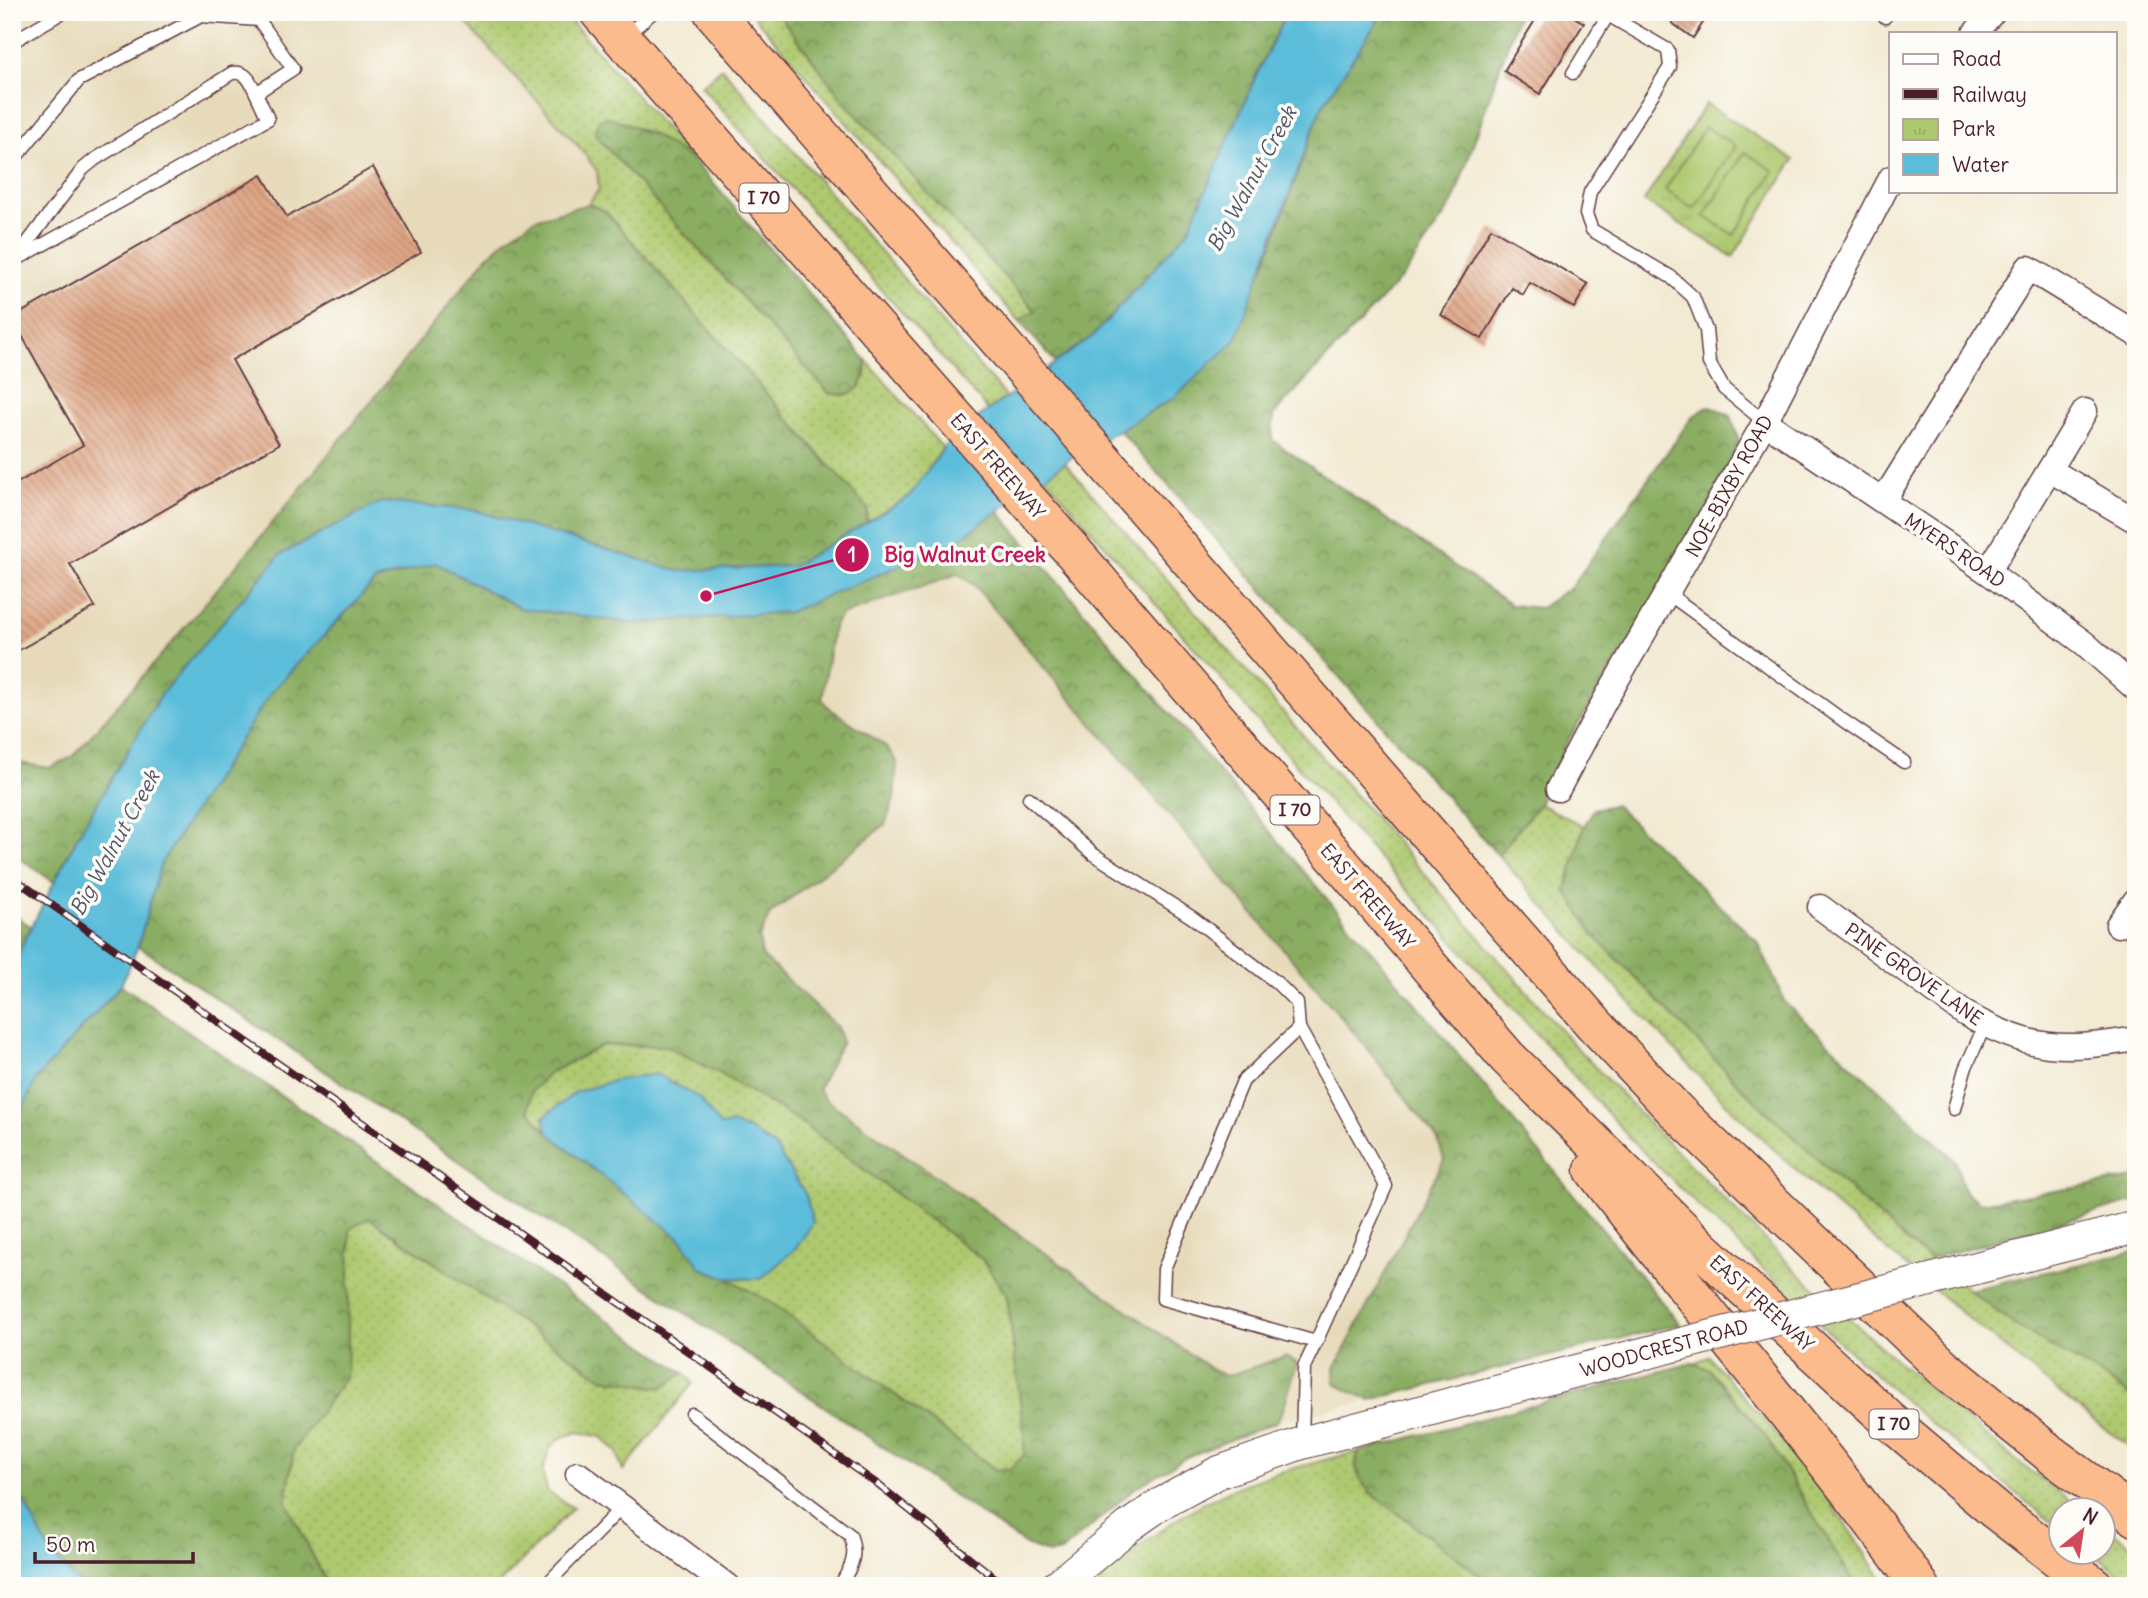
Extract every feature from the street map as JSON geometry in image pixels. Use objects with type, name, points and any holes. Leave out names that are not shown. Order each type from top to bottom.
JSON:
[{"type":"highway","points":[[713,12],[1594,1024],[1677,1112],[1944,1368],[2053,1456],[2136,1517]]},
{"type":"highway","name":"EAST FREEWAY","points":[[611,25],[1083,563],[1507,1057],[1703,1250],[1881,1413],[1995,1510],[2094,1586]]},
{"type":"highway","points":[[1507,1057],[1676,1277],[1822,1457],[1920,1586]]},
{"type":"highway","points":[[1766,1198],[1950,1353],[2136,1487]]},
{"type":"street","points":[[1976,32],[1993,12]]},
{"type":"street","name":"NOE-BIXBY ROAD","points":[[1558,789],[1765,422],[1889,181]]},
{"type":"street","points":[[1883,501],[2028,268],[2136,334]]},
{"type":"street","points":[[1988,572],[2085,411]]},
{"type":"street","name":"MYERS ROAD","points":[[1765,422],[1988,572],[2084,643],[2136,689]]},
{"type":"street","points":[[2050,470],[2136,521]]},
{"type":"street","points":[[2118,925],[2136,900]]},
{"type":"street","name":"PINE GROVE LANE","points":[[1820,907],[1964,1013],[1985,1025],[2043,1046],[2073,1048],[2136,1039]]},
{"type":"street","name":"WOODCREST ROAD","points":[[1057,1586],[1129,1526],[1187,1488],[1229,1468],[1308,1441],[2136,1227]]},
{"type":"street","points":[[578,1474],[727,1586]]},
{"type":"lane","points":[[12,45],[17,38],[63,12]]},
{"type":"lane","points":[[611,25],[653,12]]},
{"type":"lane","points":[[1573,73],[1606,14],[1668,50],[1670,66],[1590,192],[1586,214],[1592,230],[1671,277],[1693,297],[1706,330],[1709,363],[1724,389],[1765,422]]},
{"type":"lane","points":[[12,162],[79,80],[201,16],[259,20],[293,69],[256,93]]},
{"type":"lane","points":[[240,72],[248,76],[268,119],[13,261],[83,169],[94,160],[232,73],[240,72]]},
{"type":"lane","points":[[1667,593],[1833,714],[1904,762]]},
{"type":"lane","points":[[1029,798],[1093,854],[1194,918],[1276,982],[1297,1003],[1299,1028],[1386,1186],[1304,1367],[1308,1441]]},
{"type":"lane","points":[[1954,1109],[1965,1069],[1985,1025]]},
{"type":"lane","points":[[1299,1028],[1243,1081],[1164,1269],[1163,1300],[1316,1342]]},
{"type":"lane","points":[[692,1414],[850,1535],[855,1548],[853,1563],[840,1586]]},
{"type":"lane","points":[[545,1586],[622,1507]]},
{"type":"shaded area","points":[[12,12],[456,12],[580,148],[597,171],[599,189],[588,204],[535,219],[510,236],[486,258],[340,442],[175,640],[72,757],[50,768],[12,762]]},
{"type":"shaded area","points":[[958,574],[974,585],[1362,1042],[1438,1140],[1444,1160],[1334,1370],[1335,1384],[1370,1400],[1276,1422],[1283,1410],[1297,1363],[1286,1356],[1227,1376],[1214,1371],[825,1099],[817,1089],[842,1042],[837,1027],[762,956],[759,938],[770,914],[885,825],[884,745],[829,708],[822,698],[833,627],[841,615]]},
{"type":"green space","points":[[456,12],[563,12],[694,161],[655,136],[866,376],[866,360],[943,448],[909,497],[866,523],[867,509],[605,211],[588,204],[599,189],[597,171],[580,148]]},
{"type":"green space","points":[[750,12],[777,12],[843,100],[1036,311],[1019,321]]},
{"type":"green space","points":[[777,12],[1287,12],[1188,231],[1093,336],[1055,362],[1019,321],[1035,310],[843,100]]},
{"type":"green space","points":[[1383,12],[1519,12],[1453,202],[1404,275],[1274,414],[1272,440],[1511,605],[1540,608],[1572,586],[1693,416],[1710,406],[1731,416],[1739,441],[1700,526],[1566,744],[1539,804],[1498,855],[1119,430],[1175,397],[1264,267],[1321,108]]},
{"type":"green space","points":[[722,68],[1006,397],[988,410],[701,86]]},
{"type":"green space","points":[[1706,104],[1794,160],[1733,257],[1644,201]]},
{"type":"green space","points":[[610,117],[655,136],[694,161],[866,360],[864,377],[858,389],[846,394],[829,393],[595,135],[599,119]]},
{"type":"green space","points":[[1705,127],[1735,146],[1694,209],[1665,190]]},
{"type":"green space","points":[[1745,152],[1774,171],[1734,235],[1704,216]]},
{"type":"green space","points":[[588,204],[605,211],[868,509],[866,523],[793,566],[678,571],[474,510],[381,502],[280,555],[163,693],[79,834],[54,882],[12,853],[12,762],[50,768],[72,757],[283,510],[486,258],[510,236],[535,219]]},
{"type":"green space","points":[[1065,463],[1572,1043],[1797,1272],[1899,1363],[2009,1455],[2064,1496],[2046,1496],[2046,1517],[1914,1409],[1826,1330],[1636,1145],[1334,808],[1045,477]]},
{"type":"green space","points":[[998,511],[1445,1038],[1680,1324],[1370,1400],[1335,1384],[1334,1370],[1444,1160],[1438,1140],[1362,1042],[974,585],[958,574],[841,615],[833,627],[822,699],[829,708],[884,745],[897,762],[894,799],[885,825],[770,914],[759,938],[762,956],[837,1027],[842,1042],[818,1089],[825,1099],[1214,1371],[1227,1376],[1286,1356],[1297,1363],[1283,1410],[1276,1422],[1187,1457],[1134,1489],[1061,1552],[1050,1554],[1026,1545],[138,946],[161,863],[271,692],[375,581],[436,563],[520,608],[632,623],[789,612],[955,542]],"holes":[[[603,1045],[666,1046],[719,1073],[801,1122],[982,1259],[1007,1296],[1024,1431],[1024,1455],[1010,1469],[996,1470],[772,1303],[727,1278],[701,1268],[682,1240],[548,1133],[528,1110],[531,1092],[549,1073]]]},
{"type":"green space","points":[[1539,804],[1584,826],[1566,890],[1594,934],[1755,1101],[1908,1243],[2013,1323],[2107,1379],[2136,1400],[2136,1451],[2097,1423],[1958,1310],[1822,1194],[1735,1112],[1644,1018],[1498,855]]},
{"type":"green space","points":[[1615,805],[1758,942],[1785,1003],[1955,1160],[1965,1192],[1980,1203],[2136,1178],[2136,1201],[1930,1259],[1908,1243],[1755,1101],[1593,934],[1566,890],[1584,826],[1594,809]]},
{"type":"green space","points":[[12,914],[32,927],[12,965]]},
{"type":"green space","points":[[121,985],[684,1373],[661,1388],[602,1378],[369,1218],[350,1229],[347,1375],[294,1449],[286,1501],[328,1586],[81,1586],[50,1552],[12,1480],[12,1133],[36,1079]]},
{"type":"green space","points":[[603,1045],[666,1046],[719,1073],[801,1122],[982,1259],[1007,1296],[1024,1431],[1024,1455],[1010,1469],[996,1470],[772,1303],[727,1278],[761,1279],[775,1147],[743,1128],[720,1127],[699,1098],[544,1117],[548,1133],[528,1110],[531,1092],[549,1073]]},
{"type":"green space","points":[[369,1218],[602,1378],[661,1388],[684,1373],[693,1383],[623,1471],[617,1452],[602,1437],[578,1432],[562,1437],[550,1448],[542,1472],[548,1492],[573,1508],[497,1586],[328,1586],[286,1502],[294,1449],[347,1375],[350,1228]]},
{"type":"green space","points":[[2136,1251],[2136,1400],[2107,1379],[2013,1324],[1969,1290]]},
{"type":"green space","points":[[1709,1357],[1810,1472],[1887,1586],[1856,1586],[1765,1435],[1709,1369],[1692,1363]]},
{"type":"green space","points":[[1692,1363],[1709,1369],[1765,1435],[1856,1586],[1495,1586],[1371,1493],[1356,1469],[1360,1451]]},
{"type":"green space","points":[[1360,1451],[1355,1460],[1371,1493],[1495,1586],[1098,1586],[1113,1569],[1148,1540],[1204,1503],[1259,1479]]},
{"type":"green space","points":[[2116,1534],[2136,1549],[2136,1585],[2109,1566],[2116,1566]]},
{"type":"water","points":[[1287,12],[1383,12],[1321,108],[1235,341],[1175,397],[1074,456],[955,542],[789,612],[632,623],[520,608],[436,563],[375,581],[271,692],[161,863],[138,946],[121,985],[36,1079],[12,1133],[12,965],[79,834],[162,693],[280,555],[381,502],[474,510],[678,571],[793,566],[909,497],[952,436],[1093,336],[1188,231]]},
{"type":"water","points":[[657,1074],[699,1098],[720,1126],[732,1124],[751,1131],[775,1147],[806,1195],[813,1223],[795,1249],[761,1279],[727,1278],[701,1268],[682,1240],[548,1133],[544,1117],[576,1092],[616,1080]]},
{"type":"water","points":[[12,1480],[50,1552],[81,1586],[12,1586]]},
{"type":"building","points":[[1540,12],[1566,12],[1584,23],[1540,94],[1504,71]]},
{"type":"building","points":[[1679,12],[1710,12],[1693,38],[1672,23]]},
{"type":"building","points":[[373,167],[421,252],[232,360],[279,444],[70,564],[95,607],[12,654],[12,486],[83,445],[12,318],[262,175],[287,217]]},
{"type":"building","points":[[1491,228],[1588,284],[1574,308],[1530,283],[1523,295],[1512,288],[1482,339],[1441,315]]},
{"type":"railway","points":[[12,877],[877,1484],[1005,1586]]},
{"type":"place","name":"Big Walnut Creek","points":[[706,596]]}]
